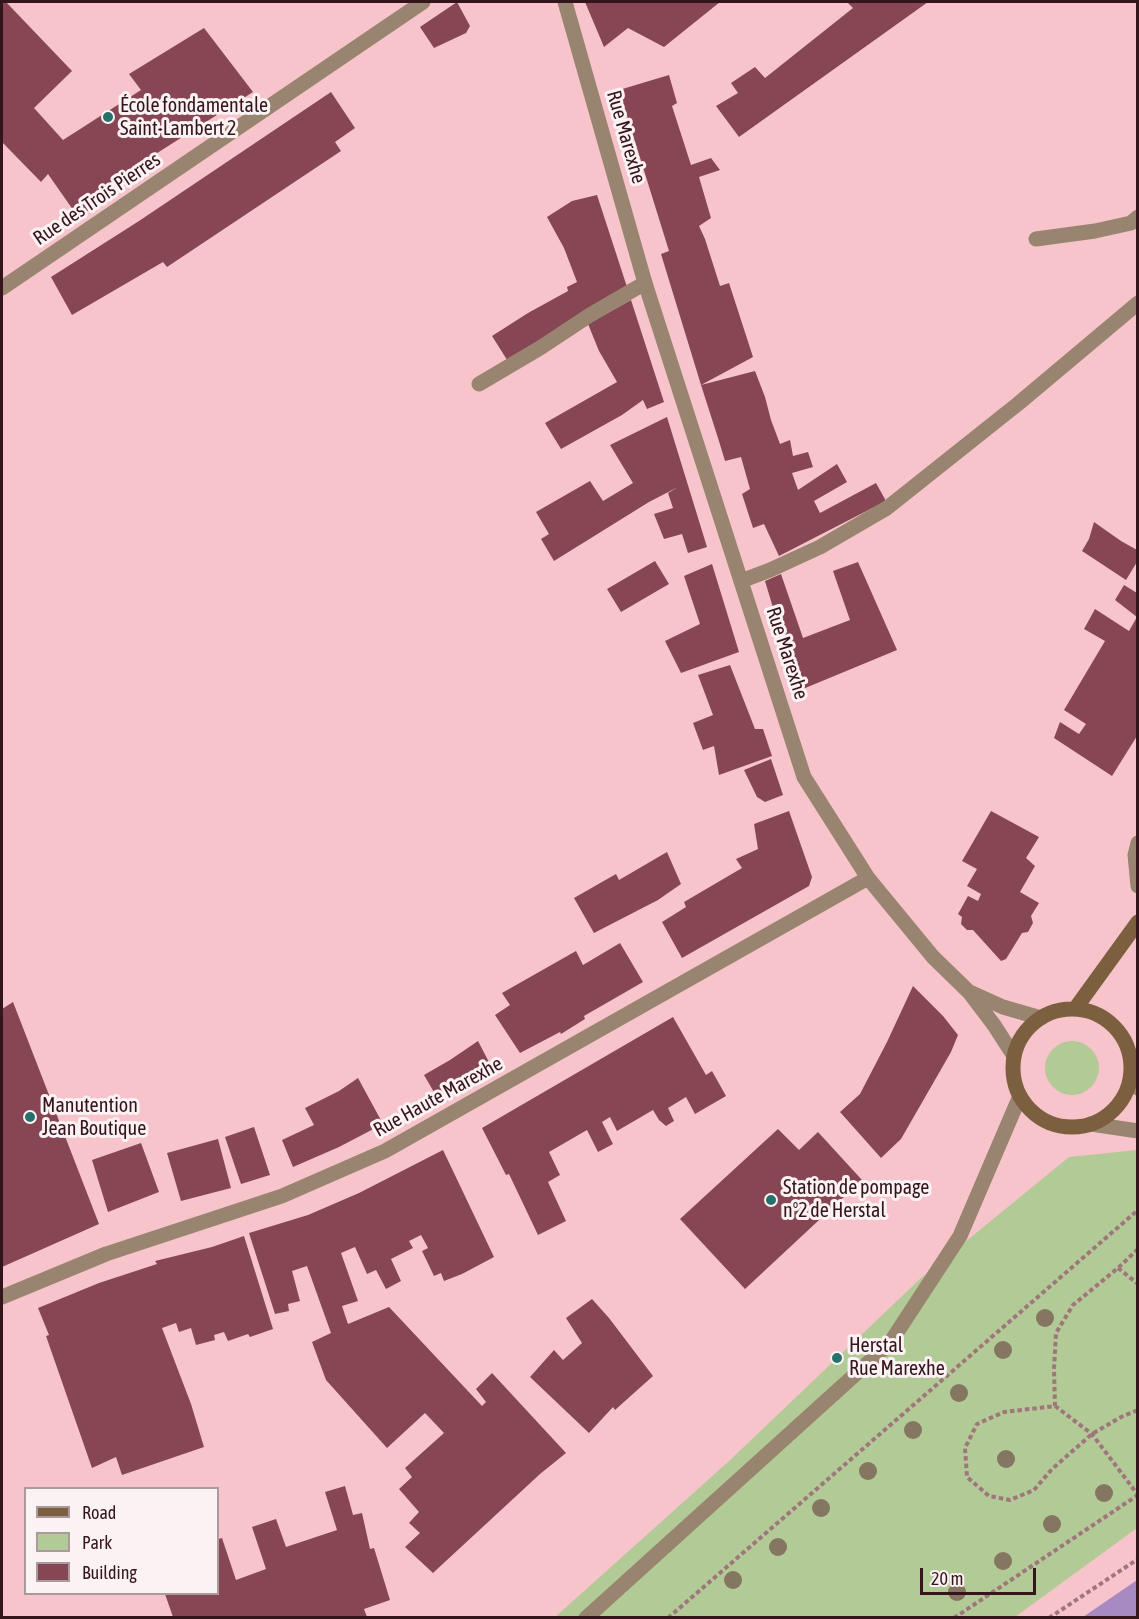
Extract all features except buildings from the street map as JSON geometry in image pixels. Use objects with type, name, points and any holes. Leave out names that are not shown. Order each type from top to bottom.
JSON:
[{"type":"main road","points":[[1075,1009],[1137,922]]},
{"type":"main road","points":[[1075,1009],[1095,1014],[1113,1024],[1123,1038],[1130,1057],[1134,1084],[1104,1118],[1079,1127],[1068,1127],[1047,1122],[1032,1112],[1020,1096],[1014,1082],[1012,1067],[1017,1046],[1025,1031],[1054,1011],[1075,1009]]},
{"type":"street","name":"Rue des Trois Pierres","points":[[2,288],[423,2]]},
{"type":"street","name":"Rue Marexhe","points":[[566,2],[645,284],[804,777],[868,878],[933,957],[969,992],[1014,1056]]},
{"type":"street","points":[[1036,239],[1095,231],[1131,223],[1137,217]]},
{"type":"street","points":[[479,384],[590,315],[645,284]]},
{"type":"street","points":[[741,580],[770,570],[820,547],[887,508],[1019,403],[1137,303]]},
{"type":"street","points":[[1137,843],[1135,855],[1137,886]]},
{"type":"street","name":"Rue Haute Marexhe","points":[[2,1297],[106,1254],[282,1196],[385,1151],[868,878]]},
{"type":"street","name":"Rue Marexhe","points":[[969,992],[1003,1007],[1041,1018]]},
{"type":"street","points":[[586,1617],[890,1343],[960,1236],[1020,1096]]},
{"type":"street","points":[[1091,1124],[1137,1131]]},
{"type":"path","points":[[668,1617],[1137,1210]]},
{"type":"path","points":[[1055,1406],[1056,1333],[1073,1305],[1119,1268],[1137,1249]]},
{"type":"path","points":[[1119,1268],[1137,1284]]},
{"type":"path","points":[[954,1617],[1137,1495],[1092,1434],[1055,1406],[1004,1412],[977,1424],[964,1448],[967,1478],[989,1496],[1010,1500],[1034,1490],[1052,1470],[1092,1434],[1137,1410]]},
{"type":"path","points":[[1049,1617],[1137,1559]]},
{"type":"green space","points":[[1072,1041],[1082,1043],[1091,1049],[1097,1058],[1099,1068],[1097,1078],[1091,1087],[1082,1093],[1072,1095],[1062,1093],[1053,1087],[1047,1078],[1045,1068],[1047,1058],[1053,1049],[1062,1043]]},
{"type":"green space","points":[[1137,1150],[1137,1528],[1015,1617],[554,1618],[728,1462],[921,1278],[1069,1157]]},
{"type":"shaded area","points":[[1137,1580],[1137,1617],[1083,1617]]},
{"type":"place","name":"École fondamentale Saint-Lambert 2","points":[[108,117]]},
{"type":"place","name":"Manutention Jean Boutique","points":[[30,1117]]},
{"type":"place","name":"Station de pompage n°2 de Herstal","points":[[771,1200]]},
{"type":"place","name":"Herstal Rue Marexhe","points":[[837,1358]]}]
